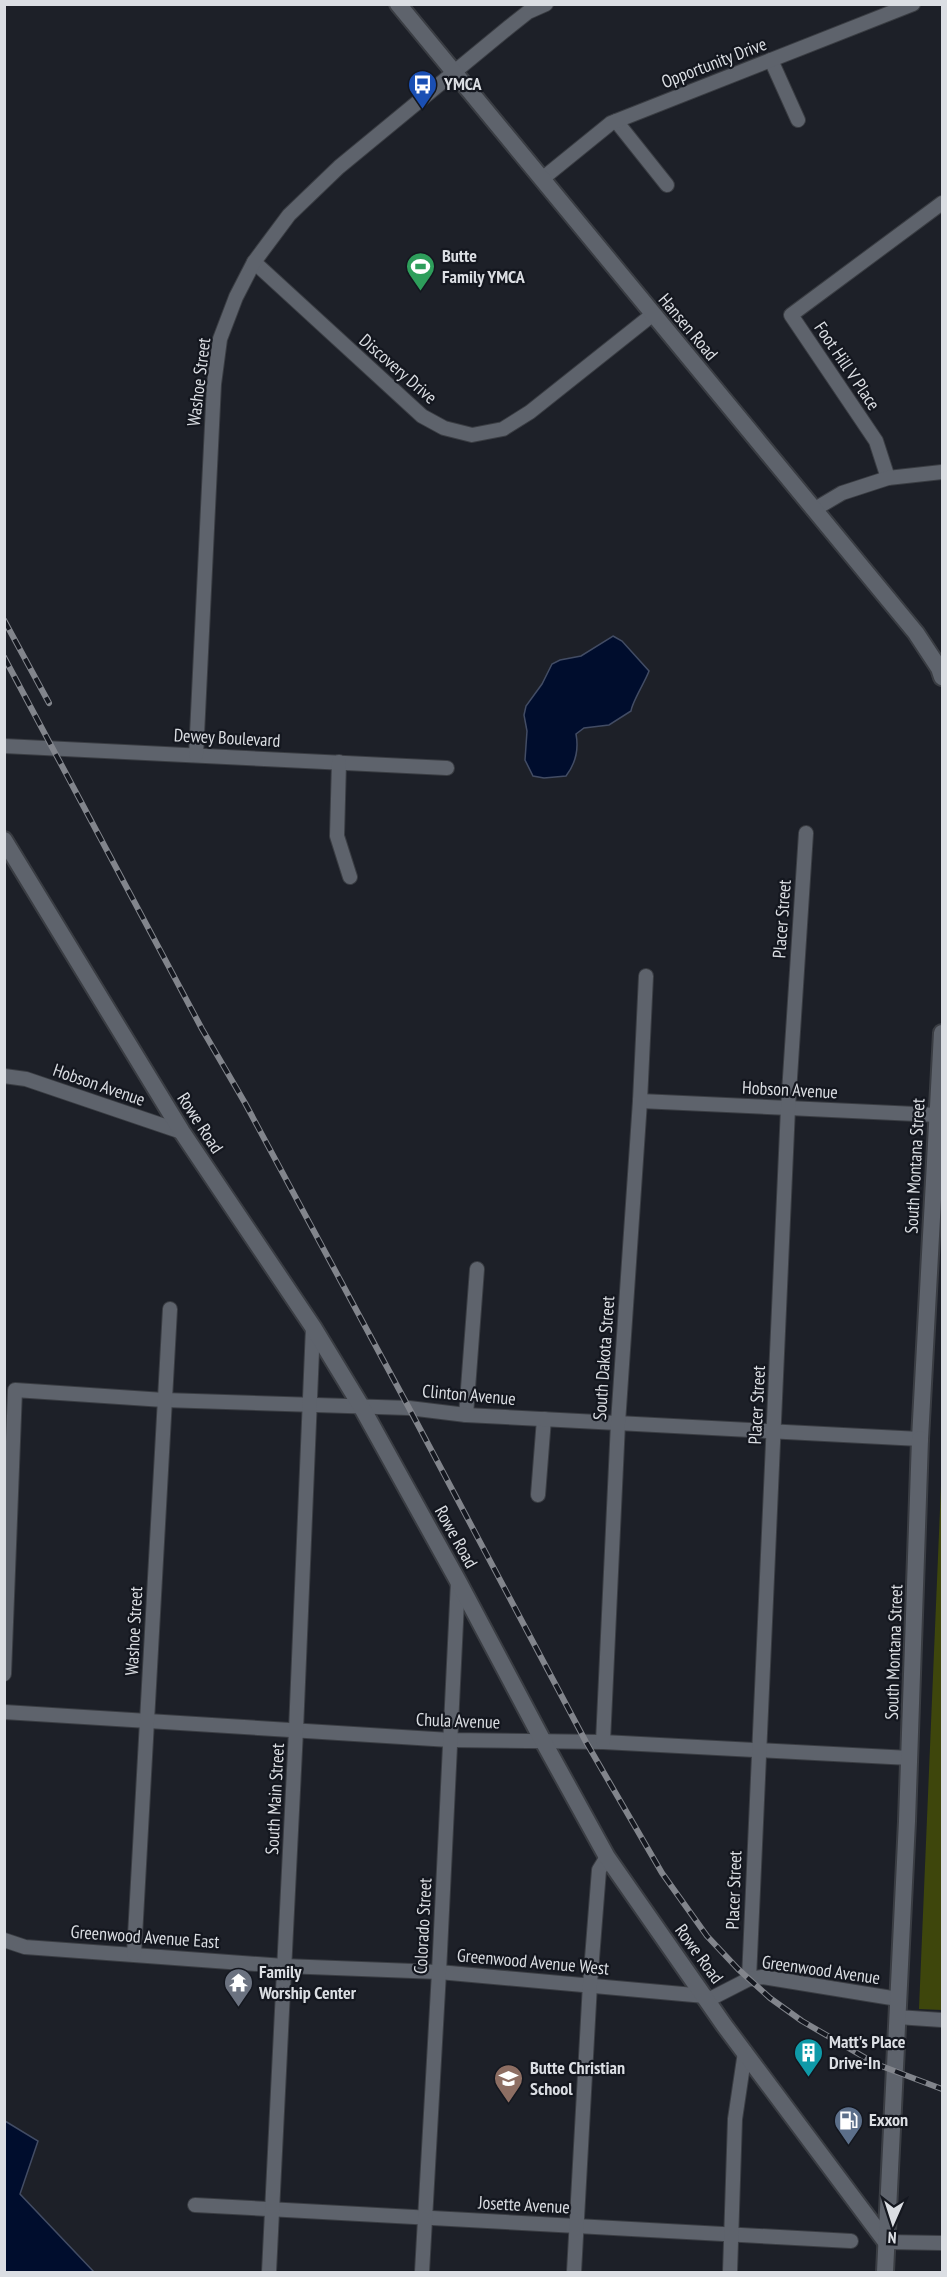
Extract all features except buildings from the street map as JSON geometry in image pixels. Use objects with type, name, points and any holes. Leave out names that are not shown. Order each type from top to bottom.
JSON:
[{"type":"main road","name":"Hansen Road","points":[[398,4],[916,633],[939,668],[942,677]]},
{"type":"main road","name":"Rowe Road","points":[[4,840],[182,1132],[313,1327],[361,1406],[607,1857],[664,1941],[707,1998],[723,2025],[886,2242]]},
{"type":"main road","name":"South Montana Street","points":[[885,2272],[910,1758],[921,1439],[942,1033]]},
{"type":"street","points":[[456,72],[528,12],[546,4]]},
{"type":"street","name":"Opportunity Drive","points":[[542,179],[599,131],[616,121],[913,4]]},
{"type":"street","points":[[771,60],[798,120]]},
{"type":"street","name":"Washoe Street","points":[[196,755],[214,384],[220,339],[236,297],[254,262],[289,215],[339,167],[456,72]]},
{"type":"street","points":[[616,121],[667,185]]},
{"type":"street","name":"Foot Hill V Place","points":[[888,478],[876,441],[791,315],[942,203]]},
{"type":"street","name":"Discovery Drive","points":[[254,262],[422,416],[444,428],[472,435],[503,429],[530,412],[652,315]]},
{"type":"street","points":[[815,509],[842,493],[888,478],[942,472]]},
{"type":"street","name":"Dewey Boulevard","points":[[4,746],[447,768]]},
{"type":"street","points":[[339,762],[337,837],[350,877]]},
{"type":"street","name":"Placer Street","points":[[749,1979],[788,1108],[806,833]]},
{"type":"street","name":"South Dakota Street","points":[[603,1742],[618,1423],[640,1101],[646,976]]},
{"type":"street","name":"Hobson Avenue","points":[[4,1076],[26,1079],[182,1132]]},
{"type":"street","name":"Hobson Avenue","points":[[640,1101],[938,1115]]},
{"type":"street","points":[[466,1415],[477,1269]]},
{"type":"street","name":"Washoe Street","points":[[134,1954],[170,1309]]},
{"type":"street","name":"South Main Street","points":[[269,2272],[313,1327]]},
{"type":"street","name":"Clinton Avenue","points":[[4,1674],[15,1390],[164,1400],[409,1408],[466,1415],[921,1439]]},
{"type":"street","points":[[538,1495],[544,1419]]},
{"type":"street","name":"Colorado Street","points":[[422,2272],[440,1972],[458,1581]]},
{"type":"street","name":"Chula Avenue","points":[[4,1712],[450,1740],[603,1742],[910,1758]]},
{"type":"street","points":[[574,2272],[590,1984],[599,1870],[607,1857]]},
{"type":"street","name":"Greenwood Avenue East","points":[[4,1940],[25,1947],[284,1966]]},
{"type":"street","name":"Greenwood Avenue West","points":[[284,1966],[440,1972],[590,1984],[707,1998]]},
{"type":"street","name":"Greenwood Avenue","points":[[707,1998],[749,1979],[762,1977],[898,2000]]},
{"type":"street","points":[[897,2017],[942,2020]]},
{"type":"street","points":[[730,2272],[735,2119],[745,2052]]},
{"type":"street","name":"Josette Avenue","points":[[195,2205],[851,2241]]},
{"type":"street","points":[[886,2242],[942,2243]]},
{"type":"green space","points":[[942,1462],[942,2010],[919,2009]]},
{"type":"water","points":[[613,636],[622,641],[649,671],[631,711],[609,725],[584,728],[576,734],[576,756],[566,776],[544,778],[533,776],[525,760],[527,731],[524,715],[526,706],[542,684],[552,664],[581,656]]},
{"type":"water","points":[[5,2121],[38,2141],[20,2194],[94,2272],[5,2272]]},
{"type":"railway","points":[[4,620],[49,703]]},
{"type":"railway","points":[[4,657],[202,1029],[245,1103],[409,1408],[586,1742],[662,1873],[707,1936],[770,1998],[802,2021],[876,2064],[942,2089]]},
{"type":"place","name":"YMCA","points":[[423,110]]},
{"type":"place","name":"Butte Family YMCA","points":[[421,292]]},
{"type":"place","name":"Family Worship Center","points":[[238,2008]]},
{"type":"place","name":"Matt's Place Drive-In","points":[[808,2078]]},
{"type":"place","name":"Butte Christian School","points":[[509,2104]]},
{"type":"place","name":"Exxon","points":[[848,2146]]}]
